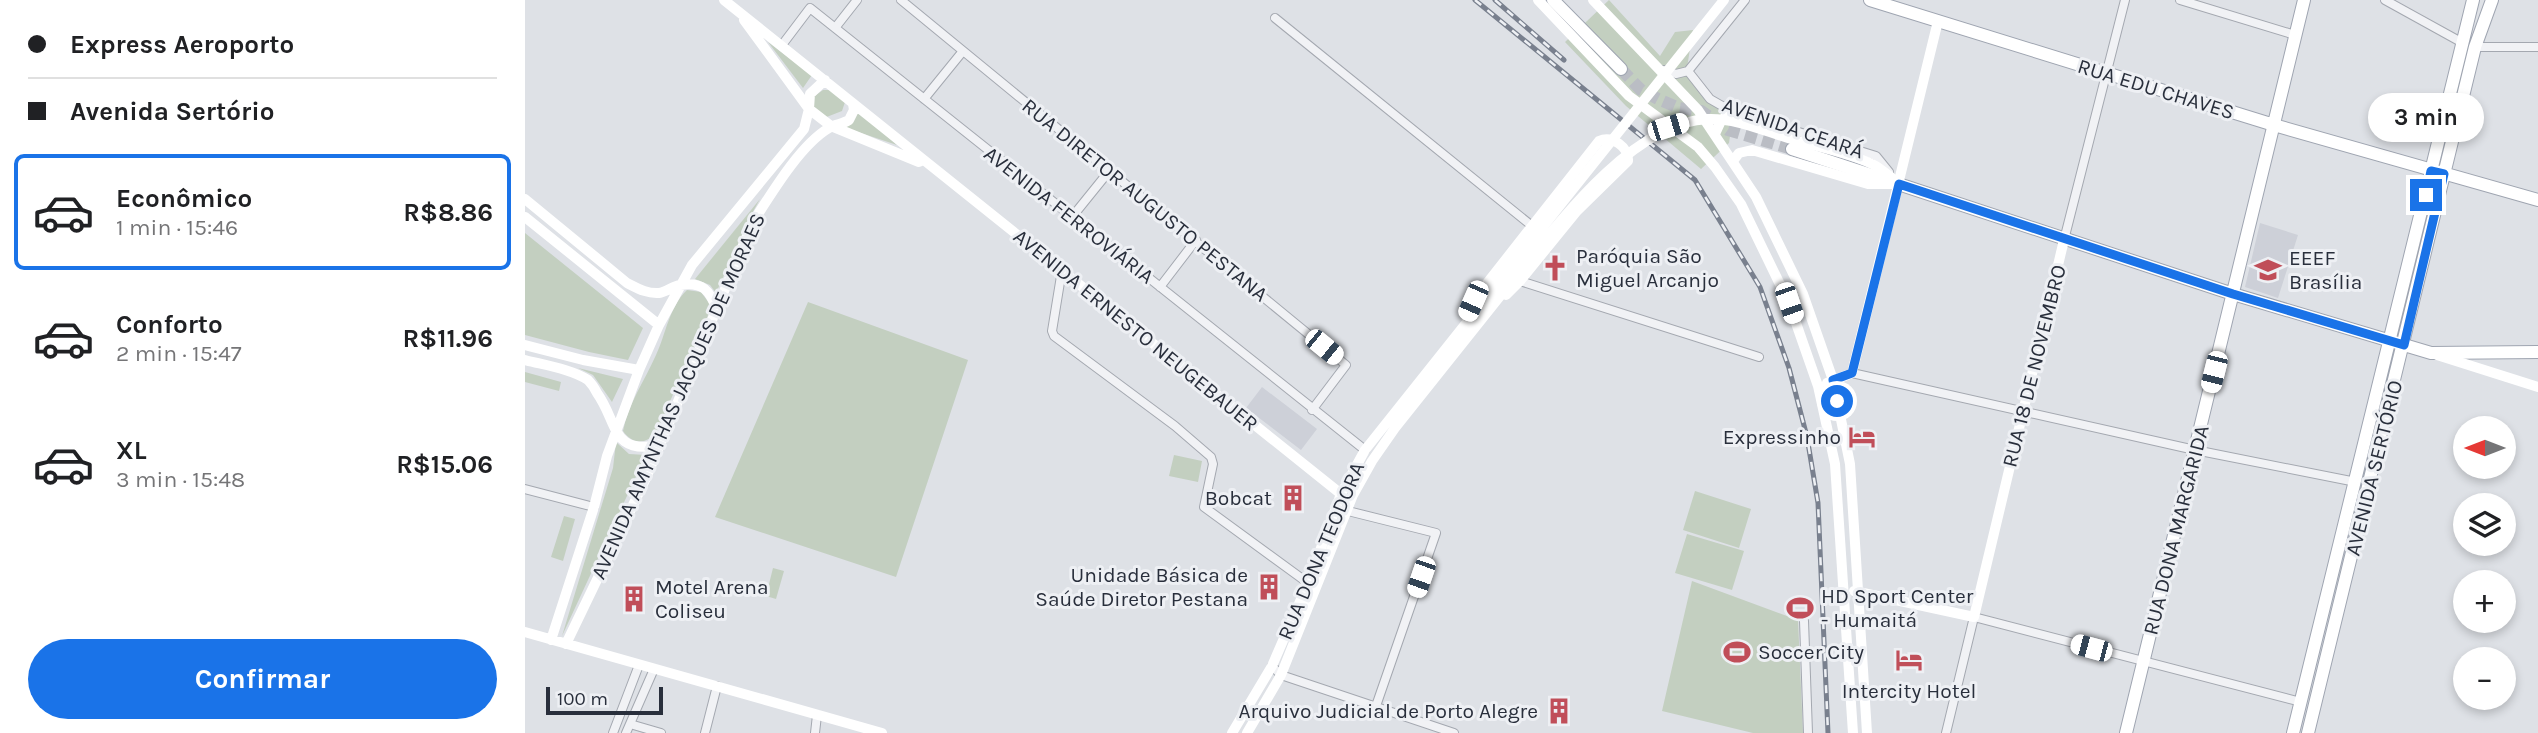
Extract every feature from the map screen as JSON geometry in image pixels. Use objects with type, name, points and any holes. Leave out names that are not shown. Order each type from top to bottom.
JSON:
[{"type":"main road","points":[[1538,0],[1629,96],[1697,147],[1715,167],[1741,204],[1789,303],[1818,386],[1835,464],[1853,733]]},
{"type":"main road","points":[[1553,0],[1621,69]]},
{"type":"main road","points":[[1593,0],[1698,110],[1756,197],[1803,294],[1833,380],[1850,464],[1867,733]]},
{"type":"main road","points":[[1506,282],[1724,0]]},
{"type":"main road","name":"RUA EDU CHAVES","points":[[1870,0],[2274,125],[2538,200]]},
{"type":"main road","name":"RUA DONA MARGARIDA","points":[[2126,733],[2304,0]]},
{"type":"main road","name":"AVENIDA SERTÓRIO","points":[[2308,733],[2404,345],[2461,42],[2473,0]]},
{"type":"main road","name":"AVENIDA SERTÓRIO","points":[[2293,733],[2391,341],[2475,47],[2492,0]]},
{"type":"main road","name":"AVENIDA ERNESTO NEUGEBAUER","points":[[729,4],[1341,494]]},
{"type":"main road","name":"AVENIDA ERNESTO NEUGEBAUER","points":[[729,4],[791,81],[809,109],[831,126],[930,166]]},
{"type":"main road","points":[[1818,386],[1852,373],[1938,21]]},
{"type":"main road","points":[[809,109],[810,94],[825,80]]},
{"type":"main road","points":[[831,126],[849,120],[854,110],[853,104]]},
{"type":"main road","name":"AVENIDA AMYNTHAS JACQUES DE MORAES","points":[[551,640],[615,433],[659,325],[692,265],[804,129],[809,109]]},
{"type":"main road","points":[[1714,134],[1731,111]]},
{"type":"main road","points":[[1506,282],[1611,169],[1637,147],[1668,127],[1690,120],[1737,122],[1873,164],[1898,183]]},
{"type":"main road","name":"AVENIDA AMYNTHAS JACQUES DE MORAES","points":[[566,644],[646,478],[753,222],[775,186],[814,139],[831,126]]},
{"type":"main road","points":[[1460,330],[1473,301],[1599,141],[1603,138],[1611,139],[1625,149],[1628,161],[1576,212],[1520,281],[1487,312]]},
{"type":"main road","name":"AVENIDA CEARÁ","points":[[1792,149],[2233,294],[2538,387]]},
{"type":"main road","name":"AVENIDA CEARÁ","points":[[1733,161],[1739,153],[1752,150],[1868,184],[1898,183]]},
{"type":"main road","points":[[525,199],[627,283],[647,292],[661,293],[680,285],[699,285],[710,293],[717,310]]},
{"type":"main road","points":[[525,217],[659,325]]},
{"type":"main road","name":"RUA 18 DE NOVEMBRO","points":[[1974,617],[2064,240]]},
{"type":"main road","name":"RUA DONA TEODORA","points":[[1247,733],[1281,675],[1353,495],[1372,461],[1487,312],[1506,282]]},
{"type":"main road","name":"RUA DONA TEODORA","points":[[1232,733],[1272,666],[1308,583],[1341,494],[1365,450],[1460,330],[1506,282]]},
{"type":"main road","points":[[525,345],[583,360],[639,370]]},
{"type":"main road","points":[[2431,353],[2538,352]]},
{"type":"main road","points":[[525,360],[589,380],[606,406],[615,433],[626,443],[643,449],[659,445]]},
{"type":"main road","points":[[1341,494],[1353,495]]},
{"type":"main road","points":[[1844,589],[1974,617]]},
{"type":"main road","points":[[525,632],[882,733]]},
{"type":"street","points":[[835,28],[857,0]]},
{"type":"street","name":"RUA DIRETOR AUGUSTO PESTANA","points":[[901,0],[1346,365],[1312,410]]},
{"type":"street","points":[[1654,66],[1677,74],[1688,71],[1745,0]]},
{"type":"street","name":"RUA 18 DE NOVEMBRO","points":[[2064,240],[2125,0]]},
{"type":"street","points":[[2180,0],[2295,35]]},
{"type":"street","points":[[2385,0],[2461,42]]},
{"type":"street","name":"AVENIDA FERROVIÁRIA","points":[[782,45],[810,8],[1365,450]]},
{"type":"street","points":[[1275,18],[1532,226]]},
{"type":"street","points":[[2475,47],[2538,47]]},
{"type":"street","points":[[924,99],[963,51]]},
{"type":"street","name":"AVENIDA CEARÁ","points":[[1688,71],[1710,99],[1731,111],[1876,156],[1898,183]]},
{"type":"street","points":[[1072,217],[1110,170]]},
{"type":"street","points":[[1160,286],[1196,240]]},
{"type":"street","points":[[1062,270],[1052,331],[1054,336],[1175,426],[1211,457],[1213,464],[1205,507],[1308,583]]},
{"type":"street","points":[[1520,281],[1759,356]]},
{"type":"street","points":[[1852,373],[2195,450],[2356,482]]},
{"type":"street","points":[[525,489],[594,507]]},
{"type":"street","points":[[1331,520],[1337,514],[1348,511],[1436,533],[1376,706]]},
{"type":"street","points":[[1974,617],[2301,702]]},
{"type":"street","name":"RUA 18 DE NOVEMBRO","points":[[1946,733],[1974,617]]},
{"type":"street","points":[[1804,621],[1808,733]]},
{"type":"street","points":[[613,733],[639,665]]},
{"type":"street","points":[[1272,666],[1281,675],[1454,733]]},
{"type":"street","points":[[626,733],[654,669]]},
{"type":"street","points":[[705,733],[717,687]]},
{"type":"street","points":[[815,733],[817,715]]},
{"type":"street","points":[[631,724],[661,733]]},
{"type":"shaded area","name":"EEEF Brasília","points":[[2260,223],[2298,235],[2278,298],[2245,287]]},
{"type":"shaded area","points":[[1262,387],[1317,429],[1301,450],[1246,408]]},
{"type":"green space","points":[[1609,0],[1660,56],[1675,32],[1693,30],[1686,74],[1706,99],[1733,115],[1729,143],[1701,169],[1626,106],[1565,42]]},
{"type":"green space","points":[[768,42],[812,75],[803,88]]},
{"type":"green space","points":[[823,90],[832,90],[845,102],[842,111],[824,118],[814,108],[813,97]]},
{"type":"green space","points":[[859,111],[897,145],[843,127]]},
{"type":"green space","points":[[760,199],[716,293],[710,285],[695,279]]},
{"type":"green space","points":[[525,233],[643,328],[628,360],[525,335]]},
{"type":"green space","points":[[687,290],[701,292],[709,303],[709,313],[656,433],[647,440],[634,441],[623,431],[629,411],[656,355],[672,312]]},
{"type":"green space","points":[[808,302],[968,360],[896,577],[715,517]]},
{"type":"green space","points":[[578,368],[623,379],[612,402],[593,375]]},
{"type":"green space","points":[[525,372],[561,382],[559,391],[525,382]]},
{"type":"green space","points":[[616,442],[629,454],[646,455],[562,636],[613,468]]},
{"type":"green space","points":[[1174,455],[1202,461],[1198,482],[1169,476]]},
{"type":"green space","points":[[1695,491],[1751,509],[1739,548],[1683,530]]},
{"type":"green space","points":[[564,516],[575,519],[563,561],[551,557]]},
{"type":"green space","points":[[1687,534],[1744,551],[1732,590],[1675,573]]},
{"type":"green space","points":[[773,568],[784,571],[776,599],[766,596]]},
{"type":"green space","name":"Soccer City","points":[[1692,581],[1798,620],[1803,733],[1753,733],[1662,711]]},
{"type":"tunnel","points":[[1621,69],[1641,90],[1658,99],[1679,108],[1701,111],[1728,130],[1792,149]]},
{"type":"railway","points":[[1475,0],[1695,180],[1760,287],[1789,368],[1807,437],[1818,503],[1828,733]]},
{"type":"railway","points":[[1495,0],[1564,60]]},
{"type":"place","name":"Paróquia São Miguel Arcanjo","points":[[1555,268]]},
{"type":"place","name":"EEEF Brasília","points":[[2268,270]]},
{"type":"place","name":"Expressinho","points":[[1862,437]]},
{"type":"place","name":"Bobcat","points":[[1293,498]]},
{"type":"place","name":"Unidade Básica de Saúde Diretor Pestana","points":[[1269,587]]},
{"type":"place","name":"Motel Arena Coliseu","points":[[634,599]]},
{"type":"place","name":"HD Sport Center - Humaitá","points":[[1800,608]]},
{"type":"place","name":"Soccer City","points":[[1737,652]]},
{"type":"place","name":"Intercity Hotel","points":[[1909,660]]},
{"type":"place","name":"Arquivo Judicial de Porto Alegre","points":[[1559,711]]},
{"type":"route","points":[[1837,401],[1833,380],[1852,373],[1899,184],[2233,294],[2404,345],[2444,174],[2431,171],[2426,195]]}]
